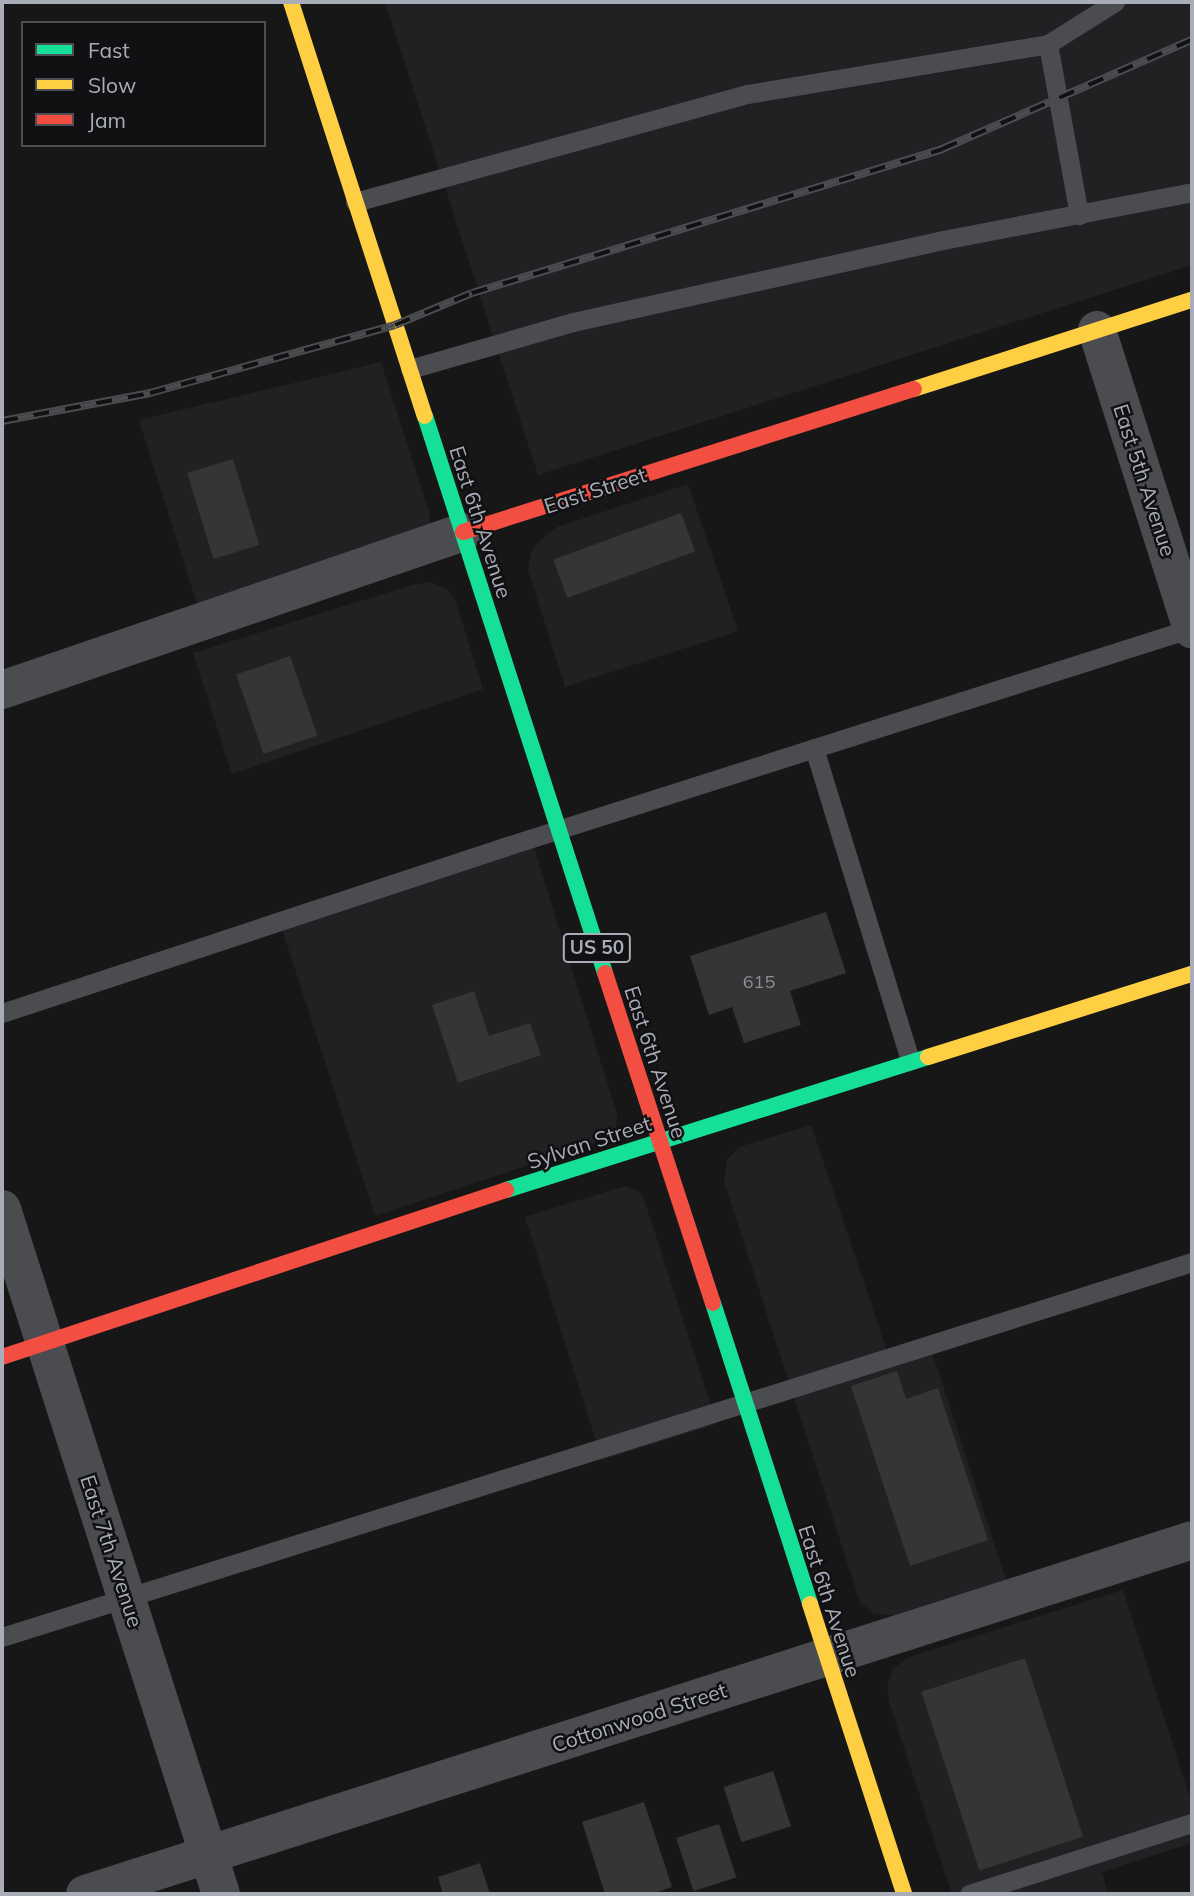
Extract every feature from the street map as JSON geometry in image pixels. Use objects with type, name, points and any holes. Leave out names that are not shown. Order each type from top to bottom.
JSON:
[{"type":"street","name":"East 6th Avenue","points":[[290,2],[904,1894]]},
{"type":"street","name":"East Street","points":[[2,690],[463,532],[1192,300]]},
{"type":"street","name":"East 5th Avenue","points":[[1097,330],[1192,629]]},
{"type":"street","name":"Sylvan Street","points":[[2,1357],[659,1141],[1192,974]]},
{"type":"street","name":"East 7th Avenue","points":[[2,1209],[221,1894]]},
{"type":"street","name":"Cottonwood Street","points":[[85,1894],[1192,1540]]},
{"type":"lane","points":[[355,202],[747,94],[1048,44],[1115,2]]},
{"type":"lane","points":[[1048,44],[1079,215]]},
{"type":"lane","points":[[410,369],[573,322],[943,240],[1192,192]]},
{"type":"lane","points":[[2,1013],[559,830],[1192,629]]},
{"type":"lane","points":[[814,748],[910,1061]]},
{"type":"lane","points":[[2,1637],[1192,1262]]},
{"type":"lane","points":[[969,1894],[1192,1823]]},
{"type":"shaded area","points":[[385,2],[1192,2],[1192,265],[538,475]]},
{"type":"shaded area","points":[[381,362],[430,515],[430,525],[199,611],[139,420]]},
{"type":"shaded area","points":[[688,484],[738,631],[565,687],[528,570],[531,552],[536,544],[557,527]]},
{"type":"shaded area","points":[[431,582],[449,591],[455,599],[483,689],[232,774],[193,653],[412,585]]},
{"type":"shaded area","points":[[530,835],[617,1114],[616,1131],[610,1138],[375,1216],[278,917]]},
{"type":"shaded area","points":[[811,1125],[892,1366],[932,1352],[1006,1580],[894,1615],[874,1614],[860,1602],[724,1181],[727,1160],[739,1147]]},
{"type":"shaded area","points":[[625,1186],[638,1191],[644,1199],[717,1424],[602,1460],[525,1217]]},
{"type":"shaded area","points":[[1123,1590],[1192,1804],[1192,1843],[1102,1872],[1108,1894],[952,1894],[889,1702],[887,1688],[892,1670],[909,1657]]},
{"type":"building","points":[[233,459],[259,545],[213,559],[187,473]]},
{"type":"building","points":[[681,513],[695,552],[567,598],[553,560]]},
{"type":"building","points":[[290,656],[317,735],[263,754],[236,675]]},
{"type":"building","points":[[826,912],[846,973],[790,991],[801,1025],[744,1043],[732,1007],[709,1015],[690,956]]},
{"type":"building","points":[[474,991],[489,1036],[530,1023],[541,1055],[458,1083],[432,1005]]},
{"type":"building","points":[[897,1371],[906,1399],[938,1388],[988,1540],[910,1566],[851,1386]]},
{"type":"building","points":[[1025,1658],[1083,1837],[979,1870],[921,1692]]},
{"type":"building","points":[[773,1771],[791,1826],[741,1842],[724,1787]]},
{"type":"building","points":[[644,1802],[672,1887],[651,1894],[605,1894],[582,1822]]},
{"type":"building","points":[[719,1824],[736,1877],[694,1891],[676,1838]]},
{"type":"building","points":[[480,1863],[490,1894],[443,1894],[438,1877]]},
{"type":"railway","points":[[2,421],[150,393],[395,325],[472,293],[942,149],[1192,40]]},
{"type":"traffic: fast","points":[[425,416],[605,973]]},
{"type":"traffic: fast","points":[[506,1190],[928,1057]]},
{"type":"traffic: fast","points":[[713,1303],[810,1604]]},
{"type":"traffic: slow","points":[[291,2],[425,416]]},
{"type":"traffic: slow","points":[[914,389],[1192,300]]},
{"type":"traffic: slow","points":[[928,1057],[1192,974]]},
{"type":"traffic: slow","points":[[810,1604],[904,1894]]},
{"type":"traffic: jam","points":[[463,532],[914,389]]},
{"type":"traffic: jam","points":[[605,973],[713,1303]]},
{"type":"traffic: jam","points":[[2,1357],[506,1190]]}]
